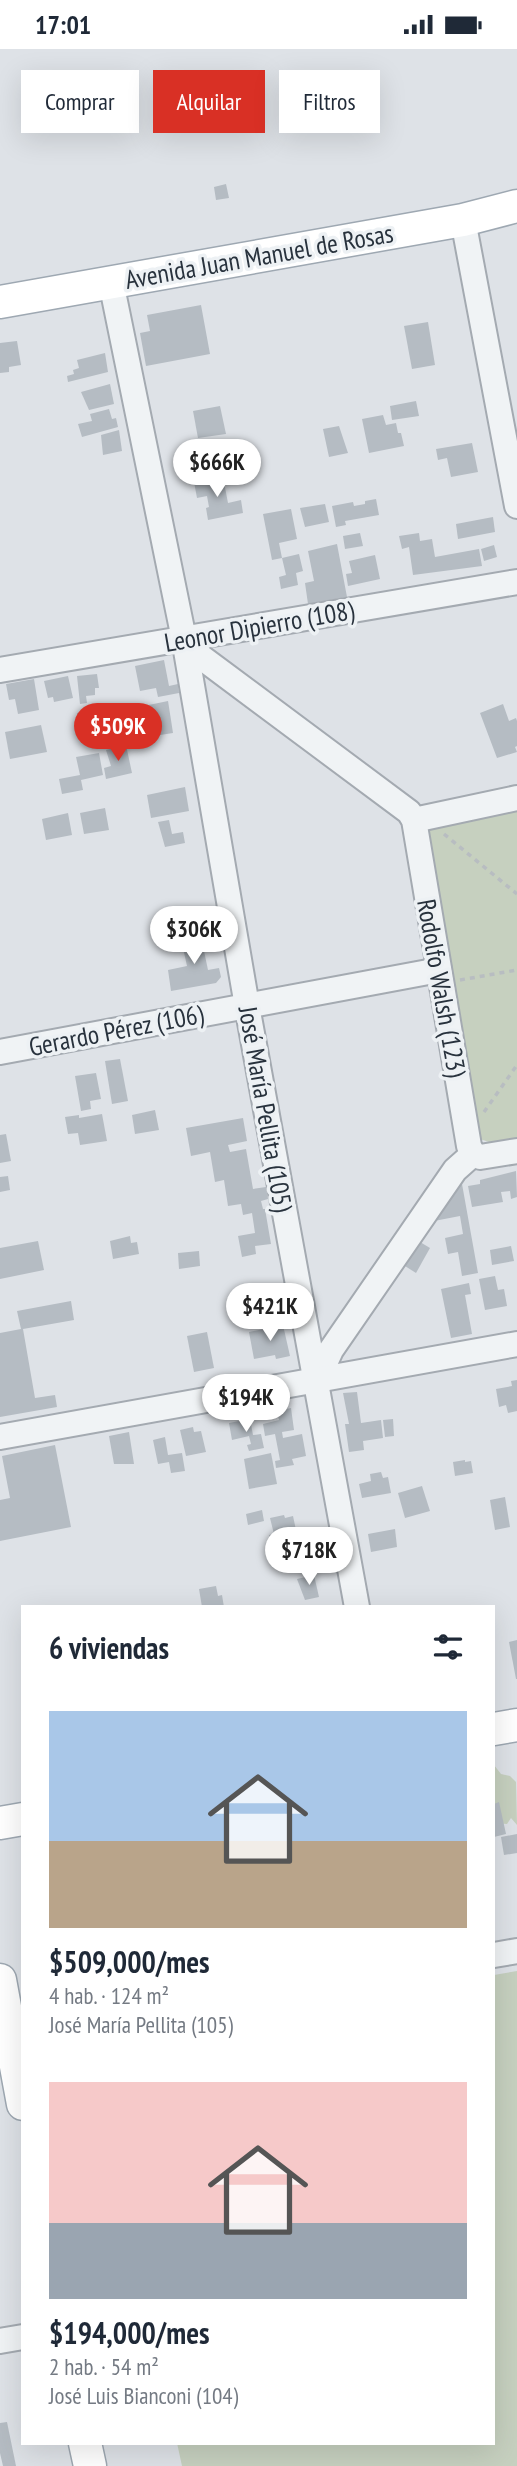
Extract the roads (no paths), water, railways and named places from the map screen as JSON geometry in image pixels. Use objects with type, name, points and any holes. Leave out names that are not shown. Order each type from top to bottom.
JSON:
[{"type":"main road","name":"Avenida Juan Manuel de Rosas","points":[[0,302],[463,220],[517,206]]},
{"type":"main road","points":[[495,1729],[517,1725]]},
{"type":"main road","points":[[0,1823],[21,1819]]},
{"type":"main road","points":[[0,1980],[21,2092]]},
{"type":"main road","points":[[85,2445],[90,2466]]},
{"type":"street","points":[[463,220],[517,506]]},
{"type":"street","name":"José María Pellita (105)","points":[[111,282],[184,639],[247,1006],[357,1605]]},
{"type":"street","name":"Leonor Dipierro (108)","points":[[0,670],[517,582]]},
{"type":"street","points":[[184,639],[201,657],[409,813],[414,820],[517,798]]},
{"type":"street","name":"Rodolfo Walsh (123)","points":[[414,820],[445,976],[468,1146],[473,1154]]},
{"type":"street","name":"Gerardo Pérez (106)","points":[[0,1052],[247,1006],[445,976]]},
{"type":"street","points":[[317,1381],[331,1350],[455,1170],[473,1154],[480,1157],[517,1151]]},
{"type":"street","points":[[0,1437],[517,1345]]},
{"type":"street","points":[[495,1955],[517,1951]]},
{"type":"street","points":[[0,2341],[21,2337]]}]
